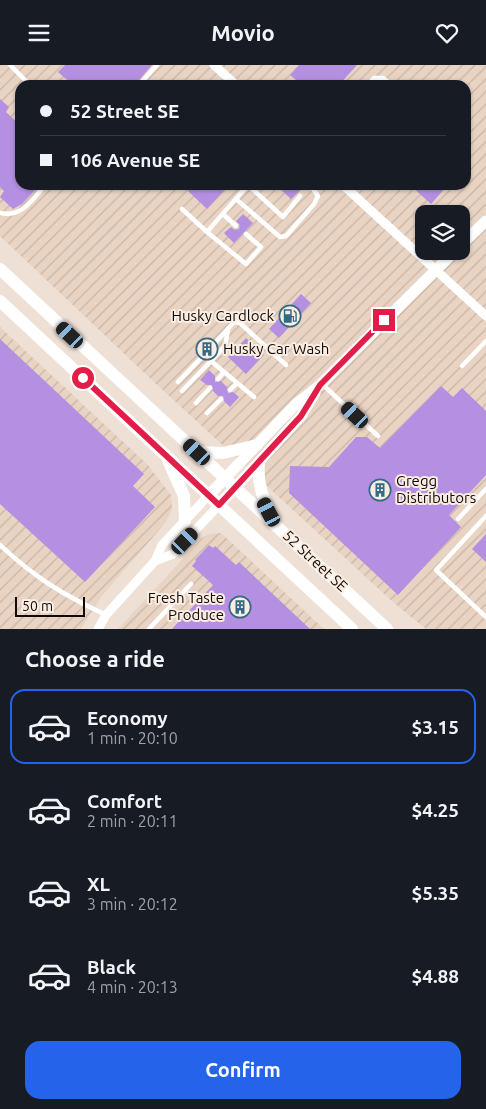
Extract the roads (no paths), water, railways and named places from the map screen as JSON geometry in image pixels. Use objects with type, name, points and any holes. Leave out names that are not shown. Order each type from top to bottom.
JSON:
[{"type":"main road","name":"52 Street SE","points":[[0,269],[387,629]]},
{"type":"main road","name":"52 Street SE","points":[[0,301],[352,629]]},
{"type":"main road","points":[[197,452],[211,455],[257,445]]},
{"type":"main road","points":[[166,456],[184,496],[185,521]]},
{"type":"main road","points":[[259,463],[258,476],[262,497],[277,527]]},
{"type":"street","points":[[214,65],[230,80]]},
{"type":"street","points":[[348,190],[486,316]]},
{"type":"street","points":[[470,236],[486,221]]},
{"type":"street","points":[[98,629],[106,615],[156,561],[162,545],[225,478],[296,404],[320,384],[446,260]]},
{"type":"street","points":[[156,561],[173,554],[259,463],[301,416],[320,384]]},
{"type":"lane","points":[[10,65],[25,80]]},
{"type":"lane","points":[[143,80],[157,65]]},
{"type":"lane","points":[[372,80],[374,78],[383,78],[386,80]]},
{"type":"lane","points":[[0,213],[10,216],[19,213],[40,190]]},
{"type":"lane","points":[[207,232],[244,190]]},
{"type":"lane","points":[[253,190],[283,217],[300,197]]},
{"type":"lane","points":[[236,199],[280,237],[286,235],[314,204],[318,196],[314,190]]},
{"type":"lane","points":[[182,209],[246,265],[261,247],[246,234]]},
{"type":"lane","points":[[223,214],[236,226]]},
{"type":"lane","points":[[216,342],[234,322],[240,323],[286,365]]},
{"type":"lane","points":[[182,391],[225,346],[228,330]]},
{"type":"lane","points":[[462,366],[486,341]]},
{"type":"lane","points":[[178,382],[201,358]]},
{"type":"lane","points":[[211,361],[254,397]]},
{"type":"lane","points":[[218,379],[224,372]]},
{"type":"lane","points":[[230,389],[237,383]]},
{"type":"lane","points":[[320,384],[378,436]]},
{"type":"lane","points":[[196,403],[210,388]]},
{"type":"lane","points":[[207,413],[221,399]]},
{"type":"lane","points":[[458,519],[486,489]]},
{"type":"lane","points":[[486,516],[436,570],[486,617]]},
{"type":"lane","points":[[0,545],[29,572],[70,598],[106,615]]},
{"type":"lane","points":[[149,629],[191,584]]},
{"type":"place","name":"Husky Cardlock","points":[[290,316]]},
{"type":"place","name":"Husky Car Wash","points":[[207,349]]},
{"type":"place","name":"Gregg Distributors","points":[[380,490]]},
{"type":"place","name":"Fresh Taste Produce","points":[[240,607]]}]
